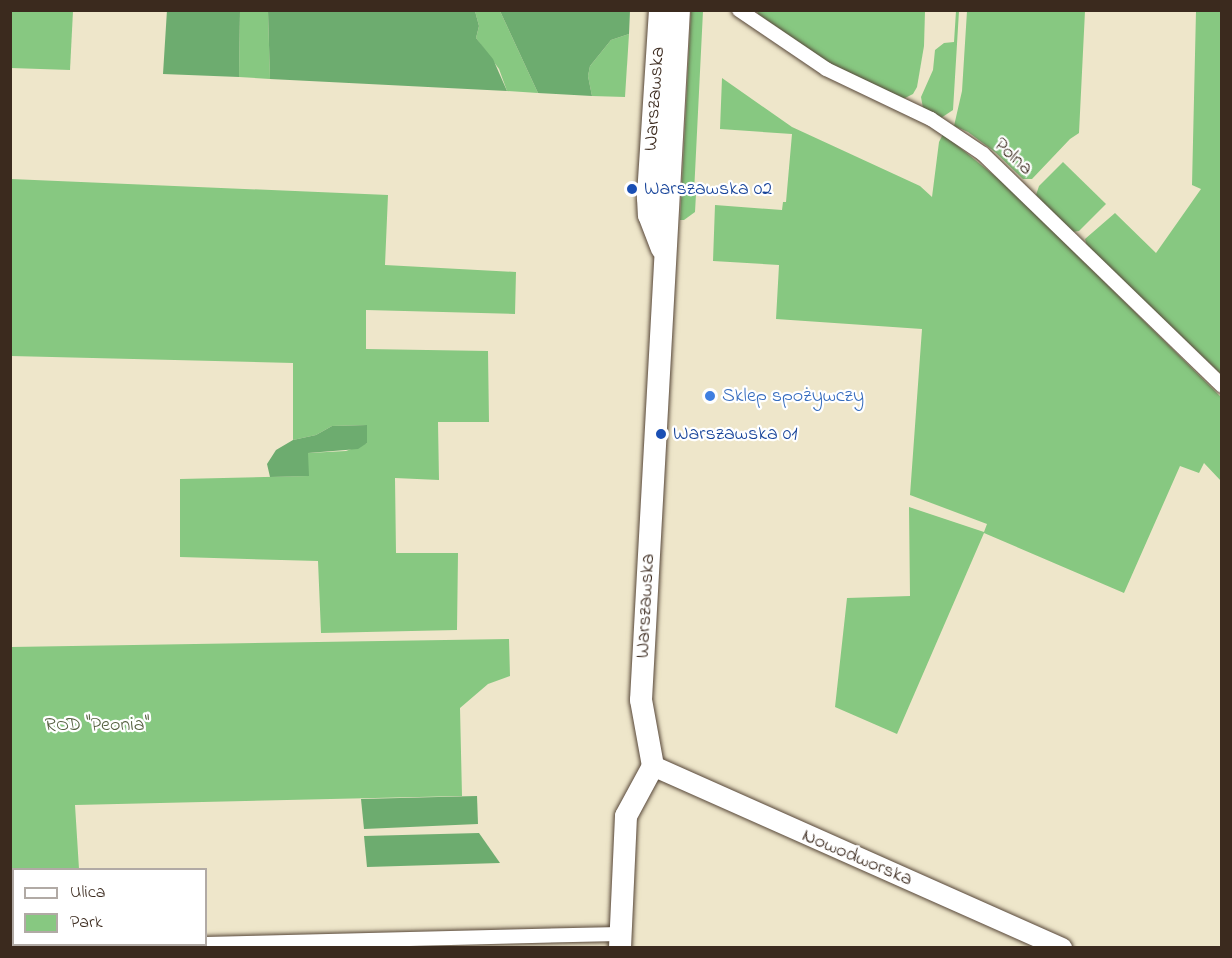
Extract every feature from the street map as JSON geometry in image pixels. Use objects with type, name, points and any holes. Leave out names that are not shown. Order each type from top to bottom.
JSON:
[{"type":"main road","name":"Warszawska","points":[[660,10],[649,215],[665,257]]},
{"type":"main road","name":"Warszawska","points":[[653,766],[641,700],[679,10]]},
{"type":"main road","points":[[620,941],[626,816],[653,766]]},
{"type":"main road","name":"Nowodworska","points":[[653,766],[1062,948]]},
{"type":"street","name":"Polna","points":[[739,10],[826,69],[931,119],[983,154],[1221,386]]},
{"type":"street","points":[[207,944],[620,941]]},
{"type":"street","points":[[48,948],[133,946]]},
{"type":"green space","points":[[11,10],[73,11],[70,70],[11,68]]},
{"type":"green space","points":[[167,10],[240,11],[239,77],[163,74]]},
{"type":"green space","points":[[757,10],[925,11],[924,46],[917,87],[913,94],[903,99],[835,67],[758,14]]},
{"type":"green space","points":[[240,11],[268,11],[270,79],[239,77]]},
{"type":"green space","points":[[268,11],[475,11],[479,26],[476,38],[493,59],[507,91],[270,79]]},
{"type":"green space","points":[[475,11],[500,11],[538,93],[507,91],[499,69],[476,38],[479,26]]},
{"type":"green space","points":[[500,11],[630,11],[629,34],[611,40],[590,66],[588,76],[592,96],[538,93]]},
{"type":"green space","points":[[691,11],[703,11],[694,193],[696,194],[695,212],[684,220],[680,220]]},
{"type":"green space","points":[[956,11],[959,11],[953,110],[941,118],[923,108],[921,97],[933,70],[935,50],[944,43],[954,42]]},
{"type":"green space","points":[[967,11],[1085,11],[1079,133],[1070,139],[1032,179],[1023,179],[995,152],[968,132],[954,126],[962,91]]},
{"type":"green space","points":[[1196,11],[1221,11],[1221,374],[1087,246],[1085,239],[1115,213],[1156,253],[1201,189],[1192,185]]},
{"type":"green space","points":[[629,34],[625,97],[592,96],[588,76],[590,66],[611,40]]},
{"type":"green space","points":[[722,78],[792,127],[920,186],[932,197],[939,142],[943,134],[1006,185],[1221,397],[1221,481],[1204,463],[1199,473],[1180,466],[1124,593],[984,533],[897,734],[835,707],[847,598],[910,596],[909,507],[984,532],[987,524],[910,495],[922,329],[776,319],[779,265],[713,261],[715,205],[782,210],[783,202],[786,202],[792,134],[720,129]]},
{"type":"green space","points":[[1063,162],[1106,204],[1079,231],[1072,232],[1036,195],[1039,186]]},
{"type":"green space","points":[[11,179],[388,195],[385,265],[516,272],[515,314],[366,310],[366,349],[488,351],[489,422],[438,422],[439,480],[395,478],[396,553],[458,553],[457,630],[321,633],[318,561],[180,557],[180,479],[308,476],[308,453],[346,451],[367,443],[367,425],[332,426],[316,435],[293,440],[293,363],[11,356]]},
{"type":"green space","points":[[367,425],[367,443],[358,449],[308,453],[309,476],[270,477],[267,464],[276,450],[293,440],[316,435],[332,426]]},
{"type":"green space","name":"ROD \"Peonia\"","points":[[509,639],[510,676],[488,684],[460,708],[462,796],[75,805],[79,868],[12,868],[11,876],[11,647]]},
{"type":"green space","points":[[477,796],[478,824],[364,829],[361,799]]},
{"type":"green space","points":[[479,833],[500,863],[367,867],[364,836]]},
{"type":"place","name":"Warszawska 02","points":[[632,189]]},
{"type":"place","name":"Sklep spożywczy","points":[[710,396]]},
{"type":"place","name":"Warszawska 01","points":[[661,434]]}]
